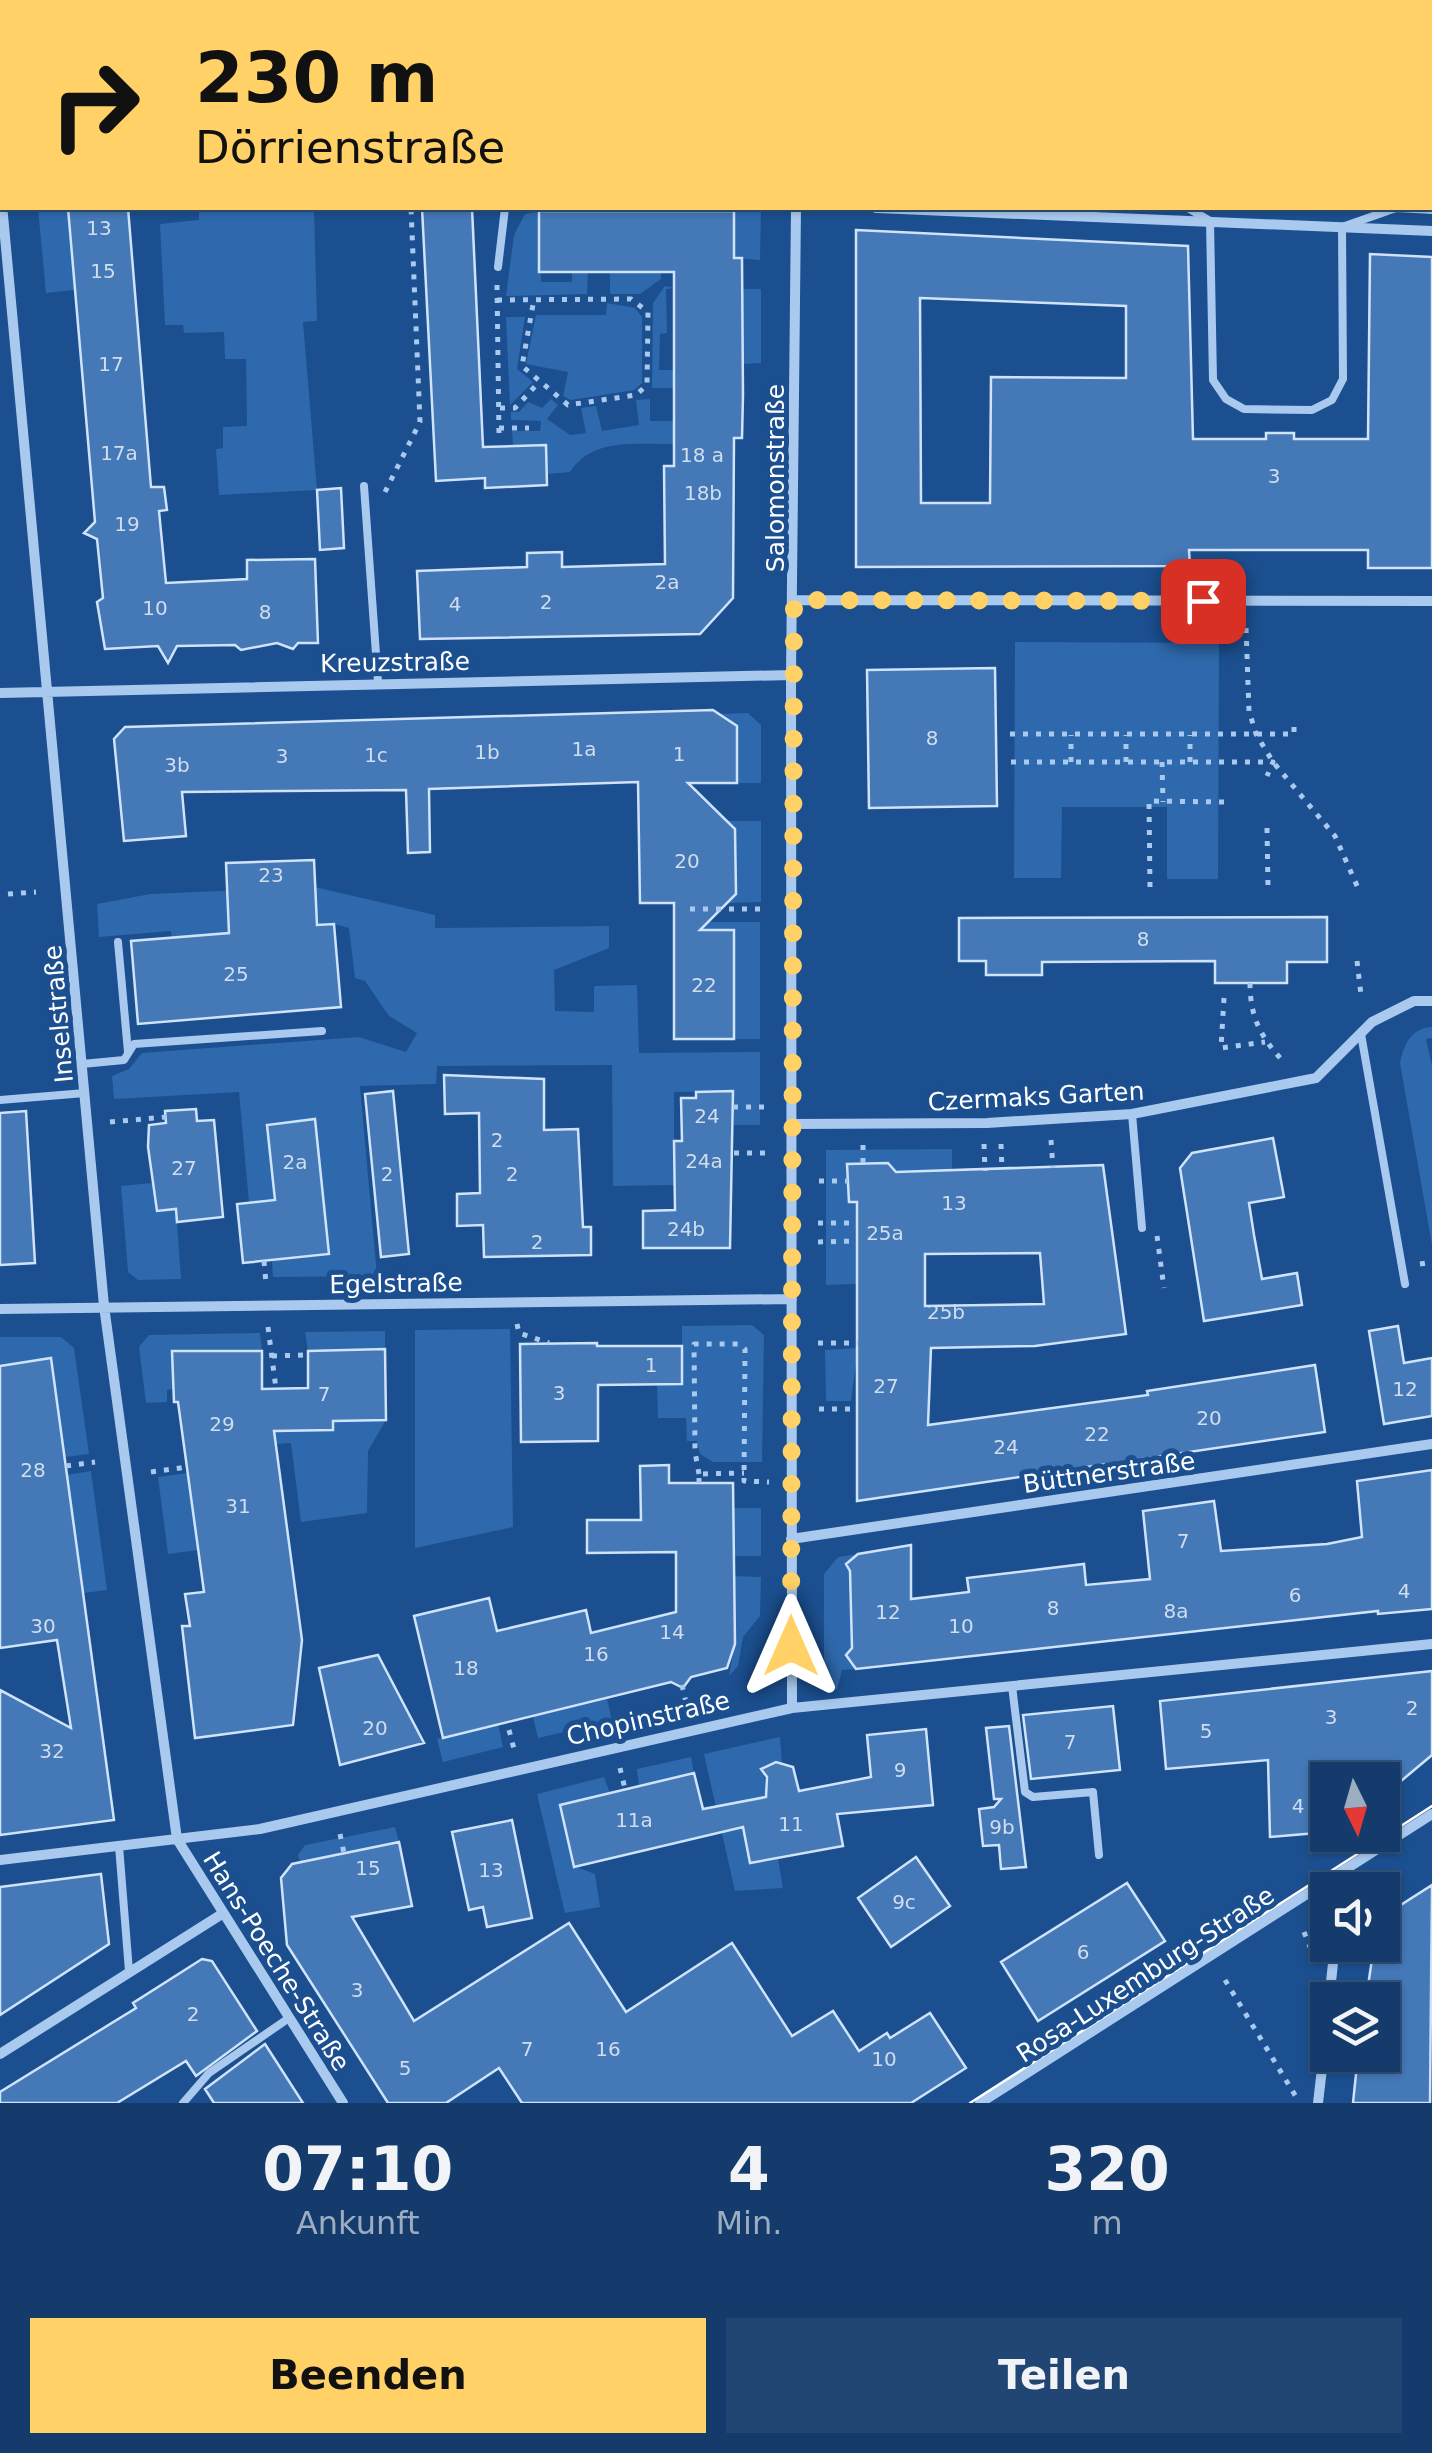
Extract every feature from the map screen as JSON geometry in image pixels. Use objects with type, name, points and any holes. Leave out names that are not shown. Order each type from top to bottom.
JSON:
[{"type":"street","name":"Inselstraße","points":[[3,210],[104,1306],[177,1839]]},
{"type":"street","name":"Salomonstraße","points":[[792,1708],[791,675],[796,210]]},
{"type":"street","points":[[932,210],[1432,231]]},
{"type":"street","points":[[794,600],[1432,601]]},
{"type":"street","name":"Kreuzstraße","points":[[0,692],[791,675]]},
{"type":"street","name":"Czermaks Garten","points":[[792,1124],[987,1123],[1132,1114],[1316,1078],[1372,1022],[1414,1001],[1432,1000]]},
{"type":"street","name":"Egelstraße","points":[[0,1308],[792,1299]]},
{"type":"street","name":"Büttnerstraße","points":[[791,1539],[1432,1444]]},
{"type":"street","name":"Chopinstraße","points":[[0,1860],[260,1829],[430,1794],[688,1728],[792,1708],[1432,1644]]},
{"type":"street","name":"Rosa-Luxemburg-Straße","points":[[980,2103],[1432,1814]]},
{"type":"street","name":"Hans-Poeche-Straße","points":[[177,1839],[343,2103]]},
{"type":"street","points":[[0,2054],[222,1914]]},
{"type":"street","points":[[1318,2103],[1322,2072]]},
{"type":"lane","points":[[498,267],[505,210]]},
{"type":"lane","points":[[1192,210],[1210,220],[1213,380],[1226,400],[1244,410],[1312,410],[1332,400],[1343,379],[1342,227],[1390,210]]},
{"type":"lane","points":[[364,486],[378,682]]},
{"type":"lane","points":[[118,942],[128,1052]]},
{"type":"lane","points":[[82,1064],[124,1060],[134,1044],[322,1032]]},
{"type":"lane","points":[[1361,1034],[1406,1284]]},
{"type":"lane","points":[[0,1100],[85,1093]]},
{"type":"lane","points":[[1132,1114],[1142,1228]]},
{"type":"lane","points":[[1012,1686],[1025,1792],[1033,1797],[1093,1792],[1099,1855]]},
{"type":"lane","points":[[118,1846],[128,1972]]},
{"type":"lane","points":[[183,2103],[208,2073],[289,2018]]},
{"type":"path","points":[[384,495],[420,422],[411,210]]},
{"type":"path","points":[[412,233],[423,233]]},
{"type":"path","points":[[498,267],[500,436]]},
{"type":"path","points":[[414,292],[426,291]]},
{"type":"path","points":[[497,300],[534,299],[631,299],[648,312],[647,385],[636,395],[568,405],[522,366],[534,299]]},
{"type":"path","points":[[417,351],[429,350]]},
{"type":"path","points":[[499,408],[515,408],[540,381]]},
{"type":"path","points":[[419,413],[432,413]]},
{"type":"path","points":[[499,428],[530,428]]},
{"type":"path","points":[[1246,628],[1249,711],[1256,734],[1273,762],[1334,836],[1358,888]]},
{"type":"path","points":[[1010,734],[1294,734],[1294,723]]},
{"type":"path","points":[[1071,762],[1072,734]]},
{"type":"path","points":[[1126,734],[1126,762]]},
{"type":"path","points":[[1190,734],[1190,762]]},
{"type":"path","points":[[1011,762],[1273,762]]},
{"type":"path","points":[[1162,762],[1163,802]]},
{"type":"path","points":[[1267,776],[1273,762]]},
{"type":"path","points":[[1150,887],[1149,802],[1225,802]]},
{"type":"path","points":[[1267,828],[1268,887]]},
{"type":"path","points":[[8,894],[36,892]]},
{"type":"path","points":[[690,909],[768,908]]},
{"type":"path","points":[[1358,962],[1361,995]]},
{"type":"path","points":[[1250,983],[1250,1007],[1265,1042],[1282,1060]]},
{"type":"path","points":[[1224,998],[1221,1048],[1265,1042]]},
{"type":"path","points":[[733,1108],[768,1108]]},
{"type":"path","points":[[110,1122],[166,1118]]},
{"type":"path","points":[[1051,1140],[1053,1168]]},
{"type":"path","points":[[984,1144],[986,1171]]},
{"type":"path","points":[[1001,1144],[1002,1170]]},
{"type":"path","points":[[863,1145],[863,1164]]},
{"type":"path","points":[[734,1153],[769,1153]]},
{"type":"path","points":[[819,1181],[848,1181]]},
{"type":"path","points":[[818,1223],[857,1223]]},
{"type":"path","points":[[1142,1228],[1157,1236],[1164,1288]]},
{"type":"path","points":[[818,1242],[856,1241]]},
{"type":"path","points":[[264,1261],[266,1283]]},
{"type":"path","points":[[517,1324],[519,1333],[550,1344]]},
{"type":"path","points":[[268,1328],[276,1389]]},
{"type":"path","points":[[818,1343],[858,1343]]},
{"type":"path","points":[[699,1483],[694,1452],[694,1344],[738,1344],[745,1350],[744,1481],[768,1482]]},
{"type":"path","points":[[272,1356],[303,1356]]},
{"type":"path","points":[[818,1409],[858,1409]]},
{"type":"path","points":[[66,1466],[95,1462]]},
{"type":"path","points":[[151,1472],[187,1467]]},
{"type":"path","points":[[699,1474],[744,1473]]},
{"type":"path","points":[[682,1686],[687,1707]]},
{"type":"path","points":[[509,1730],[514,1749]]},
{"type":"path","points":[[620,1768],[625,1789]]},
{"type":"path","points":[[340,1834],[344,1853]]},
{"type":"path","points":[[1225,1980],[1300,2103]]},
{"type":"shaded area","points":[[38,210],[68,210],[75,290],[46,293]]},
{"type":"shaded area","points":[[199,210],[314,210],[317,321],[303,322],[317,490],[219,495],[216,449],[223,448],[223,427],[247,426],[246,359],[225,359],[224,332],[184,333],[183,325],[165,325],[160,224],[199,220]]},
{"type":"shaded area","points":[[734,210],[761,210],[760,260],[734,258]]},
{"type":"shaded area","points":[[539,211],[541,282],[572,282],[572,272],[588,273],[587,294],[506,296],[514,235],[525,214]]},
{"type":"shaded area","points":[[610,272],[661,272],[661,279],[640,294],[610,294]]},
{"type":"shaded area","points":[[665,286],[674,288],[666,289],[667,333],[660,334],[659,370],[674,370],[673,388],[652,388],[653,303]]},
{"type":"shaded area","points":[[742,289],[761,289],[761,363],[741,364]]},
{"type":"shaded area","points":[[607,303],[635,308],[642,317],[642,383],[634,390],[571,400],[563,396],[568,372],[526,364],[536,315],[606,315]]},
{"type":"shaded area","points":[[506,317],[525,317],[517,369],[533,382],[510,405]]},
{"type":"shaded area","points":[[551,399],[558,405],[547,419],[570,435],[586,433],[581,408],[596,406],[602,431],[639,425],[636,400],[650,399],[650,421],[674,421],[674,444],[603,448],[580,461],[570,472],[547,474],[546,446],[513,446],[512,431],[540,431],[541,421],[511,420],[511,412],[519,412],[528,402],[542,408]]},
{"type":"shaded area","points":[[1015,642],[1219,643],[1218,879],[1167,879],[1167,807],[1062,807],[1061,878],[1014,878]]},
{"type":"shaded area","points":[[748,713],[761,725],[761,783],[737,783],[737,726],[719,714]]},
{"type":"shaded area","points":[[727,821],[761,821],[761,902],[727,903],[736,894],[735,829]]},
{"type":"shaded area","points":[[315,887],[435,915],[435,928],[609,926],[609,948],[554,970],[555,1011],[594,1012],[594,986],[637,985],[639,1053],[760,1052],[760,1125],[734,1125],[733,1091],[674,1092],[674,1185],[613,1186],[612,1065],[437,1066],[436,1084],[360,1086],[377,1276],[273,1277],[272,1260],[329,1254],[315,1120],[268,1125],[275,1200],[249,1203],[239,1092],[114,1099],[112,1076],[129,1069],[142,1053],[359,1037],[406,1052],[417,1033],[389,1016],[365,981],[355,978],[349,928],[334,924],[172,938],[171,931],[99,937],[97,904],[150,894]]},
{"type":"shaded area","points":[[674,922],[760,922],[760,1039],[734,1039],[734,930],[674,930]]},
{"type":"shaded area","points":[[1432,1027],[1432,1038],[1426,1039],[1432,1066],[1432,1245],[1400,1063],[1410,1038],[1419,1030]]},
{"type":"shaded area","points":[[952,1149],[952,1171],[896,1172],[888,1163],[848,1164],[849,1201],[856,1202],[857,1284],[826,1285],[826,1150]]},
{"type":"shaded area","points":[[151,1183],[176,1209],[181,1279],[138,1280],[128,1272],[121,1186]]},
{"type":"shaded area","points":[[752,1325],[764,1335],[762,1462],[713,1462],[700,1454],[697,1441],[687,1441],[686,1418],[658,1418],[657,1384],[682,1383],[682,1326]]},
{"type":"shaded area","points":[[510,1329],[513,1527],[415,1548],[415,1330]]},
{"type":"shaded area","points":[[385,1331],[385,1349],[308,1351],[305,1332]]},
{"type":"shaded area","points":[[260,1333],[262,1351],[172,1351],[174,1389],[167,1390],[167,1402],[146,1403],[139,1347],[149,1335]]},
{"type":"shaded area","points":[[0,1337],[61,1337],[74,1348],[89,1454],[65,1457],[51,1359],[0,1366]]},
{"type":"shaded area","points":[[858,1348],[851,1401],[826,1401],[825,1350]]},
{"type":"shaded area","points":[[280,1400],[333,1421],[386,1420],[368,1451],[367,1513],[301,1522],[291,1443],[264,1445]]},
{"type":"shaded area","points":[[91,1471],[107,1590],[0,1604],[0,1582],[80,1570],[67,1475]]},
{"type":"shaded area","points":[[188,1473],[198,1550],[168,1554],[158,1477]]},
{"type":"shaded area","points":[[734,1508],[761,1508],[761,1556],[734,1556]]},
{"type":"shaded area","points":[[858,1554],[849,1562],[858,1669],[842,1670],[837,1690],[824,1678],[824,1574],[838,1557]]},
{"type":"shaded area","points":[[733,1576],[761,1577],[760,1616],[743,1637],[738,1666],[729,1676],[735,1644]]},
{"type":"shaded area","points":[[607,1699],[612,1721],[538,1738],[533,1717]]},
{"type":"shaded area","points":[[498,1724],[503,1747],[443,1762],[437,1739]]},
{"type":"shaded area","points":[[780,1737],[782,1763],[764,1772],[766,1797],[738,1803],[750,1863],[778,1858],[783,1888],[735,1891],[704,1754]]},
{"type":"shaded area","points":[[691,1757],[694,1773],[639,1786],[637,1769]]},
{"type":"shaded area","points":[[604,1777],[610,1793],[560,1805],[574,1866],[595,1874],[600,1907],[565,1913],[537,1794]]},
{"type":"shaded area","points":[[395,1827],[399,1842],[300,1862],[298,1855],[305,1845]]},
{"type":"building","points":[[68,210],[128,210],[151,487],[164,487],[167,510],[159,511],[166,583],[247,579],[247,560],[315,559],[318,643],[298,643],[293,649],[277,643],[241,650],[235,645],[177,646],[168,663],[158,646],[105,649],[97,602],[103,598],[97,539],[84,533],[95,522]]},
{"type":"building","points":[[422,210],[472,210],[483,447],[546,445],[547,485],[485,488],[485,478],[436,481]]},
{"type":"building","points":[[539,211],[734,211],[734,258],[742,258],[743,395],[742,438],[734,438],[733,598],[700,634],[420,639],[417,571],[527,567],[527,553],[562,552],[562,567],[665,564],[664,466],[674,466],[674,272],[539,272]]},
{"type":"building","points":[[856,230],[1188,246],[1193,439],[1266,439],[1266,433],[1294,433],[1294,439],[1368,439],[1370,254],[1432,257],[1432,568],[1368,568],[1368,550],[1189,550],[1190,566],[856,567]],"holes":[[[920,298],[1126,306],[1126,378],[991,377],[990,503],[921,503]]]},
{"type":"building","points":[[341,488],[344,548],[320,550],[317,490]]},
{"type":"building","points":[[995,668],[997,806],[869,808],[867,670]]},
{"type":"building","points":[[713,710],[737,726],[737,783],[688,783],[735,829],[736,894],[700,930],[734,930],[734,1039],[674,1039],[674,903],[640,903],[638,782],[429,789],[430,852],[408,853],[406,790],[182,792],[186,836],[124,841],[114,739],[125,727]]},
{"type":"building","points":[[314,860],[317,925],[334,924],[341,1007],[138,1024],[131,941],[229,933],[226,863]]},
{"type":"building","points":[[1327,917],[1327,962],[1287,962],[1287,983],[1215,983],[1215,961],[1042,962],[1042,975],[986,975],[986,961],[959,961],[959,918]]},
{"type":"building","points":[[444,1075],[544,1079],[544,1130],[578,1129],[583,1227],[591,1227],[591,1255],[484,1257],[483,1225],[457,1226],[457,1194],[480,1193],[479,1113],[445,1114]]},
{"type":"building","points":[[393,1091],[409,1254],[381,1257],[365,1094]]},
{"type":"building","points":[[733,1091],[730,1248],[643,1248],[643,1211],[675,1210],[674,1141],[682,1141],[681,1098],[696,1098],[696,1092]]},
{"type":"building","points":[[196,1109],[197,1121],[214,1120],[223,1217],[177,1222],[176,1209],[157,1211],[148,1147],[149,1125],[166,1123],[165,1111]]},
{"type":"building","points":[[26,1111],[35,1263],[0,1265],[0,1113]]},
{"type":"building","points":[[315,1119],[329,1254],[243,1263],[237,1204],[275,1200],[267,1125]]},
{"type":"building","points":[[1273,1138],[1284,1197],[1249,1203],[1254,1235],[1262,1279],[1297,1273],[1302,1305],[1204,1321],[1180,1168],[1192,1153]]},
{"type":"building","points":[[888,1163],[896,1172],[1103,1165],[1126,1334],[1035,1346],[931,1348],[928,1425],[1148,1395],[1147,1391],[1315,1365],[1325,1432],[857,1501],[857,1202],[849,1202],[847,1164]],"holes":[[[1040,1253],[1044,1304],[925,1306],[925,1254]]]},
{"type":"building","points":[[1398,1326],[1404,1363],[1432,1358],[1432,1416],[1384,1424],[1369,1331]]},
{"type":"building","points":[[520,1344],[682,1346],[682,1384],[598,1385],[598,1441],[521,1442]]},
{"type":"building","points":[[385,1349],[386,1420],[333,1421],[333,1430],[274,1431],[302,1640],[293,1725],[195,1738],[182,1626],[190,1626],[185,1594],[204,1592],[178,1402],[174,1402],[172,1351],[262,1351],[262,1389],[308,1388],[308,1351]]},
{"type":"building","points":[[51,1358],[114,1820],[0,1835],[0,1690],[71,1728],[57,1640],[0,1648],[0,1366]]},
{"type":"building","points":[[669,1465],[669,1483],[733,1483],[735,1644],[727,1668],[691,1677],[683,1688],[671,1682],[443,1738],[414,1616],[489,1598],[497,1631],[586,1610],[591,1633],[676,1612],[676,1552],[587,1553],[587,1520],[641,1520],[640,1466]]},
{"type":"building","points":[[1432,1470],[1432,1609],[1378,1611],[856,1669],[846,1655],[852,1648],[850,1571],[846,1564],[858,1554],[911,1545],[911,1599],[969,1592],[967,1578],[1084,1564],[1086,1585],[1150,1579],[1143,1511],[1214,1501],[1221,1551],[1327,1544],[1362,1537],[1357,1481]]},
{"type":"building","points":[[378,1655],[424,1743],[340,1765],[319,1668]]},
{"type":"building","points":[[1432,1671],[1432,1755],[1400,1782],[1400,1762],[1310,1762],[1310,1834],[1270,1837],[1268,1760],[1166,1769],[1160,1701]]},
{"type":"building","points":[[1113,1706],[1120,1770],[1031,1779],[1023,1715]]},
{"type":"building","points":[[1009,1726],[1026,1867],[1001,1869],[999,1845],[983,1846],[979,1809],[994,1807],[1001,1799],[994,1799],[986,1728]]},
{"type":"building","points":[[926,1729],[933,1805],[837,1814],[843,1846],[750,1863],[743,1827],[574,1867],[560,1805],[694,1773],[703,1809],[766,1797],[767,1777],[761,1769],[776,1762],[793,1767],[799,1791],[871,1777],[867,1735]]},
{"type":"building","points":[[512,1820],[532,1918],[487,1927],[483,1907],[469,1910],[452,1832]]},
{"type":"building","points":[[399,1842],[412,1906],[352,1917],[414,2021],[569,1923],[626,2012],[732,1943],[792,2036],[833,2011],[859,2051],[887,2033],[890,2038],[930,2013],[966,2068],[911,2103],[522,2103],[499,2068],[446,2103],[388,2103],[287,1945],[281,1878],[292,1864]]},
{"type":"building","points":[[916,1857],[950,1906],[891,1947],[858,1898]]},
{"type":"building","points":[[101,1874],[109,1944],[0,2015],[0,1887]]},
{"type":"building","points":[[1127,1883],[1165,1941],[1038,2021],[1001,1962]]},
{"type":"building","points":[[1432,1885],[1430,2103],[1353,2103],[1356,2072],[1400,2072],[1400,1982],[1369,1982],[1372,1962],[1400,1962],[1400,1905]]},
{"type":"building","points":[[202,1959],[212,1961],[257,2031],[196,2076],[186,2061],[117,2103],[0,2103],[0,2092],[136,2008],[133,2003]]},
{"type":"building","points":[[265,2044],[303,2103],[214,2103],[205,2089]]},
{"type":"tram line","points":[[970,2103],[1432,1806]]},
{"type":"route","points":[[791,1646],[794,600],[1203,601]]}]
